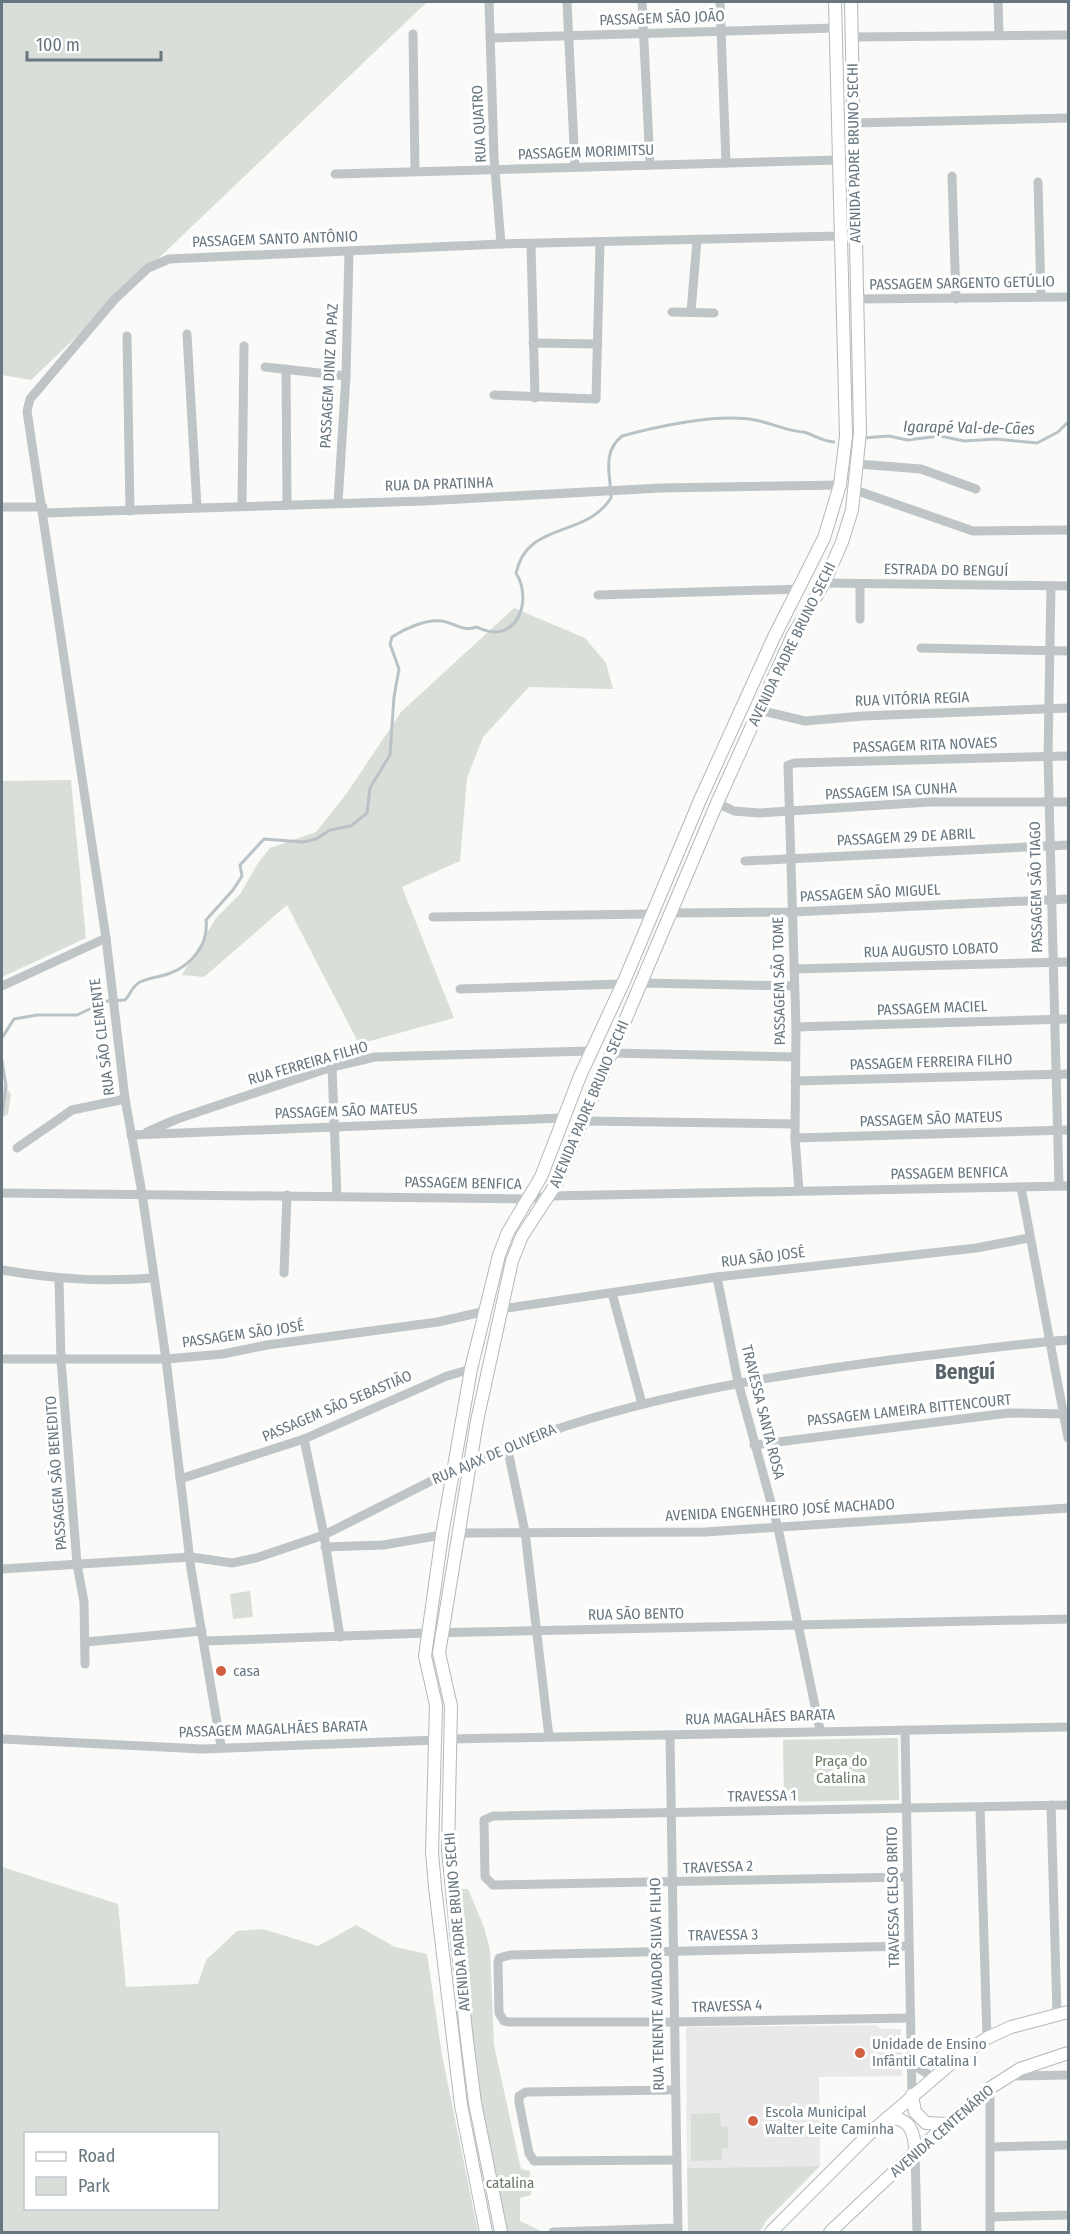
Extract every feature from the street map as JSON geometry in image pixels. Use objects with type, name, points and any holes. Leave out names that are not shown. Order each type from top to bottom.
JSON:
[{"type":"main road","name":"AVENIDA PADRE BRUNO SECHI","points":[[486,2232],[461,2105],[432,1852],[437,1740],[436,1705],[425,1656],[442,1535],[471,1369],[499,1255],[508,1232],[541,1177],[591,1051],[745,700],[824,538],[838,485],[846,436],[837,160],[835,2]]},
{"type":"main road","name":"AVENIDA PADRE BRUNO SECHI","points":[[501,2232],[475,2103],[448,1850],[452,1739],[450,1691],[439,1653],[442,1633],[470,1462],[512,1262],[522,1236],[550,1196],[584,1121],[611,1053],[644,983],[717,803],[794,635],[824,583],[842,542],[855,490],[860,432],[855,299],[851,2]]},
{"type":"main road","name":"RUA AJAX DE OLIVEIRA","points":[[453,1470],[470,1462]]},
{"type":"main road","points":[[771,2232],[887,2118],[933,2077],[987,2038],[1011,2027],[1063,2014]]},
{"type":"main road","name":"AVENIDA CENTENÁRIO","points":[[836,2229],[915,2152],[990,2088],[1007,2076],[1068,2054]]},
{"type":"main road","points":[[912,2095],[915,2112],[926,2124],[948,2124]]},
{"type":"main road","points":[[887,2118],[899,2117],[907,2122],[914,2135],[915,2152]]},
{"type":"street","name":"RUA QUATRO","points":[[489,2],[501,244]]},
{"type":"street","points":[[567,2],[575,167]]},
{"type":"street","points":[[642,2],[650,165]]},
{"type":"street","points":[[720,2],[726,163]]},
{"type":"street","points":[[998,2],[999,35]]},
{"type":"street","name":"PASSAGEM SÃO JOÃO","points":[[490,38],[835,28]]},
{"type":"street","points":[[413,34],[415,171]]},
{"type":"street","points":[[852,37],[1068,34]]},
{"type":"street","points":[[854,123],[1068,118]]},
{"type":"street","name":"PASSAGEM MORIMITSU","points":[[335,174],[837,160]]},
{"type":"street","points":[[952,176],[956,299]]},
{"type":"street","points":[[1038,182],[1041,297]]},
{"type":"street","name":"PASSAGEM SANTO ANTÔNIO","points":[[44,510],[27,411],[30,399],[114,300],[148,268],[169,259],[501,244],[839,236]]},
{"type":"street","points":[[691,312],[697,240]]},
{"type":"street","points":[[494,395],[594,399],[597,388],[600,242]]},
{"type":"street","points":[[531,244],[535,398]]},
{"type":"street","name":"PASSAGEM DINIZ DA PAZ","points":[[338,503],[346,376],[349,251]]},
{"type":"street","name":"PASSAGEM SARGENTO GETÚLIO","points":[[855,299],[1068,297]]},
{"type":"street","points":[[672,312],[714,313]]},
{"type":"street","points":[[187,334],[197,507]]},
{"type":"street","points":[[127,336],[130,511]]},
{"type":"street","points":[[533,344],[598,344]]},
{"type":"street","points":[[242,504],[244,346]]},
{"type":"street","points":[[265,367],[346,376]]},
{"type":"street","points":[[286,369],[287,504]]},
{"type":"street","points":[[858,464],[921,469],[976,489]]},
{"type":"street","name":"RUA DA PRATINHA","points":[[2,507],[130,511],[242,504],[338,503],[606,491],[838,485]]},
{"type":"street","points":[[855,490],[974,531],[1068,530]]},
{"type":"street","name":"RUA SÃO CLEMENTE","points":[[44,510],[106,938],[130,1134],[142,1193],[191,1557],[221,1746]]},
{"type":"street","name":"ESTRADA DO BENGUÍ","points":[[824,583],[1068,586]]},
{"type":"street","points":[[860,584],[860,618]]},
{"type":"street","name":"PASSAGEM SÃO TIAGO","points":[[1051,586],[1048,757],[1053,899],[1056,1130],[1064,1186]]},
{"type":"street","points":[[597,595],[800,589]]},
{"type":"street","points":[[921,648],[1068,651]]},
{"type":"street","name":"RUA VITÓRIA REGIA","points":[[759,710],[805,722],[863,716],[1068,708]]},
{"type":"street","name":"PASSAGEM RITA NOVAES","points":[[788,771],[789,764],[795,763],[1068,756]]},
{"type":"street","name":"PASSAGEM SÃO TOME","points":[[788,771],[796,1027],[795,1138],[799,1190]]},
{"type":"street","name":"PASSAGEM ISA CUNHA","points":[[717,803],[734,811],[790,812],[930,802],[1068,801]]},
{"type":"street","name":"PASSAGEM 29 DE ABRIL","points":[[745,861],[1068,845]]},
{"type":"street","name":"PASSAGEM SÃO MIGUEL","points":[[672,913],[793,912],[1068,899]]},
{"type":"street","points":[[433,917],[653,914]]},
{"type":"street","points":[[2,986],[106,938]]},
{"type":"street","name":"RUA AUGUSTO LOBATO","points":[[794,969],[1068,962]]},
{"type":"street","points":[[644,983],[794,986]]},
{"type":"street","points":[[460,989],[622,984]]},
{"type":"street","name":"PASSAGEM MACIEL","points":[[796,1027],[1068,1019]]},
{"type":"street","name":"RUA FERREIRA FILHO","points":[[147,1132],[177,1119],[332,1068],[375,1058],[591,1051]]},
{"type":"street","points":[[611,1053],[795,1057]]},
{"type":"street","points":[[332,1068],[337,1196]]},
{"type":"street","name":"PASSAGEM FERREIRA FILHO","points":[[795,1081],[1068,1074]]},
{"type":"street","points":[[17,1148],[72,1110],[125,1099]]},
{"type":"street","name":"PASSAGEM SÃO MATEUS","points":[[130,1134],[563,1118]]},
{"type":"street","points":[[584,1121],[795,1124]]},
{"type":"street","name":"PASSAGEM SÃO MATEUS","points":[[795,1138],[1068,1130]]},
{"type":"street","name":"PASSAGEM BENFICA","points":[[2,1193],[529,1199],[550,1196],[1064,1186]]},
{"type":"street","points":[[1021,1187],[1048,1341],[1066,1414],[1068,1438]]},
{"type":"street","points":[[284,1272],[287,1195]]},
{"type":"street","name":"RUA SÃO JOSÉ","points":[[501,1309],[717,1277],[976,1248],[1029,1238]]},
{"type":"street","points":[[2,1270],[59,1280],[104,1282],[154,1278]]},
{"type":"street","name":"TRAVESSA SANTA ROSA","points":[[717,1277],[738,1382],[778,1528],[820,1730]]},
{"type":"street","name":"PASSAGEM SÃO BENEDITO","points":[[59,1280],[62,1360],[77,1564],[84,1602],[85,1664]]},
{"type":"street","points":[[612,1293],[642,1404]]},
{"type":"street","name":"PASSAGEM SÃO JOSÉ","points":[[2,1359],[166,1359],[223,1354],[267,1345],[438,1322],[486,1311]]},
{"type":"street","name":"RUA AJAX DE OLIVEIRA","points":[[470,1462],[550,1429],[642,1404],[738,1382],[1068,1340]]},
{"type":"street","name":"PASSAGEM SÃO SEBASTIÃO","points":[[180,1479],[304,1439],[447,1376],[471,1369]]},
{"type":"street","name":"PASSAGEM LAMEIRA BITTENCOURT","points":[[754,1445],[1009,1413],[1066,1414]]},
{"type":"street","points":[[304,1439],[324,1535],[340,1637]]},
{"type":"street","points":[[507,1446],[525,1532],[549,1737]]},
{"type":"street","name":"RUA AJAX DE OLIVEIRA","points":[[2,1569],[191,1557],[232,1563],[271,1554],[324,1535],[453,1470]]},
{"type":"street","name":"AVENIDA ENGENHEIRO JOSÉ MACHADO","points":[[458,1533],[705,1532],[1068,1508]]},
{"type":"street","points":[[326,1547],[383,1545],[442,1535]]},
{"type":"street","name":"RUA SÃO BENTO","points":[[205,1641],[427,1633],[1068,1619]]},
{"type":"street","points":[[86,1642],[202,1631]]},
{"type":"street","name":"RUA MAGALHÃES BARATA","points":[[452,1739],[820,1730],[1068,1727]]},
{"type":"street","name":"TRAVESSA CELSO BRITO","points":[[905,1730],[912,2095]]},
{"type":"street","name":"RUA TENENTE AVIADOR SILVA FILHO","points":[[670,1735],[677,2230]]},
{"type":"street","name":"PASSAGEM MAGALHÃES BARATA","points":[[2,1738],[202,1749],[221,1746],[437,1740]]},
{"type":"street","points":[[1052,1805],[1063,2014]]},
{"type":"street","name":"TRAVESSA 1","points":[[493,1885],[485,1877],[484,1826],[487,1817],[493,1816],[1068,1805]]},
{"type":"street","points":[[980,1808],[987,2038]]},
{"type":"street","name":"TRAVESSA 2","points":[[493,1885],[671,1884],[908,1877]]},
{"type":"street","name":"TRAVESSA 3","points":[[509,2022],[504,2021],[499,2013],[498,1963],[504,1955],[909,1946]]},
{"type":"street","name":"TRAVESSA 4","points":[[509,2022],[910,2018]]},
{"type":"street","points":[[911,2064],[933,2077]]},
{"type":"street","points":[[1007,2076],[1068,2075]]},
{"type":"street","points":[[990,2088],[990,2232]]},
{"type":"street","points":[[674,2090],[526,2092],[519,2096],[519,2102],[530,2153],[534,2161],[676,2160]]},
{"type":"street","points":[[990,2147],[1068,2145]]},
{"type":"street","points":[[915,2152],[917,2232]]},
{"type":"street","points":[[990,2217],[1068,2215]]},
{"type":"street","points":[[555,2231],[677,2230]]},
{"type":"shaded area","name":"Escola Municipal Walter Leite Caminha","points":[[876,2025],[881,2029],[901,2029],[902,2076],[819,2077],[820,2166],[687,2168],[686,2027]]},
{"type":"green space","points":[[2,2],[427,2],[31,380],[2,375]]},
{"type":"green space","points":[[514,608],[585,638],[606,663],[613,689],[529,687],[483,737],[467,778],[460,861],[402,887],[454,1018],[359,1044],[287,905],[204,977],[182,975],[216,918],[240,894],[258,863],[270,848],[316,832],[347,793],[401,712]]},
{"type":"green space","points":[[71,780],[86,938],[2,977],[2,781]]},
{"type":"green space","points":[[2,1082],[11,1094],[8,1114],[2,1118]]},
{"type":"green space","points":[[250,1591],[253,1617],[233,1619],[230,1594]]},
{"type":"green space","name":"Praça do Catalina","points":[[898,1738],[899,1800],[784,1802],[783,1740]]},
{"type":"green space","points":[[2,1867],[118,1904],[126,1987],[198,1984],[206,1960],[237,1931],[263,1929],[318,1946],[356,1925],[395,1947],[427,1954],[442,2055],[478,2232],[2,2232]]},
{"type":"green space","name":"catalina","points":[[450,1888],[468,1889],[484,1927],[490,1950],[494,2045],[521,2169],[530,2171],[531,2195],[520,2198],[520,2221],[543,2232],[504,2232],[484,2146]]},
{"type":"green space","points":[[720,2113],[721,2126],[728,2127],[728,2148],[722,2149],[722,2160],[691,2161],[691,2114]]},
{"type":"green space","points":[[820,2166],[766,2221],[760,2232],[688,2232],[687,2168]]},
{"type":"waterway","name":"Igarapé Val-de-Cães","points":[[2,1038],[14,1019],[37,1015],[77,1015],[107,1001],[125,1000],[140,982],[168,974],[184,966],[197,953],[205,938],[206,920],[233,890],[242,876],[240,865],[264,839],[303,842],[316,839],[330,830],[351,826],[367,813],[370,788],[390,755],[394,697],[399,669],[390,644],[392,637],[415,625],[435,621],[459,627],[477,627],[490,632],[502,631],[511,626],[518,618],[522,608],[521,584],[516,573],[522,556],[544,537],[587,520],[600,511],[611,498],[609,457],[615,443],[622,436],[706,419],[740,418],[761,421],[834,442]]},
{"type":"waterway","name":"Igarapé Val-de-Cães","points":[[863,438],[889,436],[907,440],[940,436],[964,441],[996,439],[1037,443],[1058,432],[1068,422]]},
{"type":"waterway","name":"Igarapé Val-de-Cães","points":[[2,1061],[6,1086],[2,1115]]},
{"type":"place","name":"casa","points":[[221,1671]]},
{"type":"place","name":"Unidade de Ensino Infântil Catalina I","points":[[860,2053]]},
{"type":"place","name":"Escola Municipal Walter Leite Caminha","points":[[753,2121]]},
{"type":"district","name":"Benguí","points":[[965,1372]]}]
